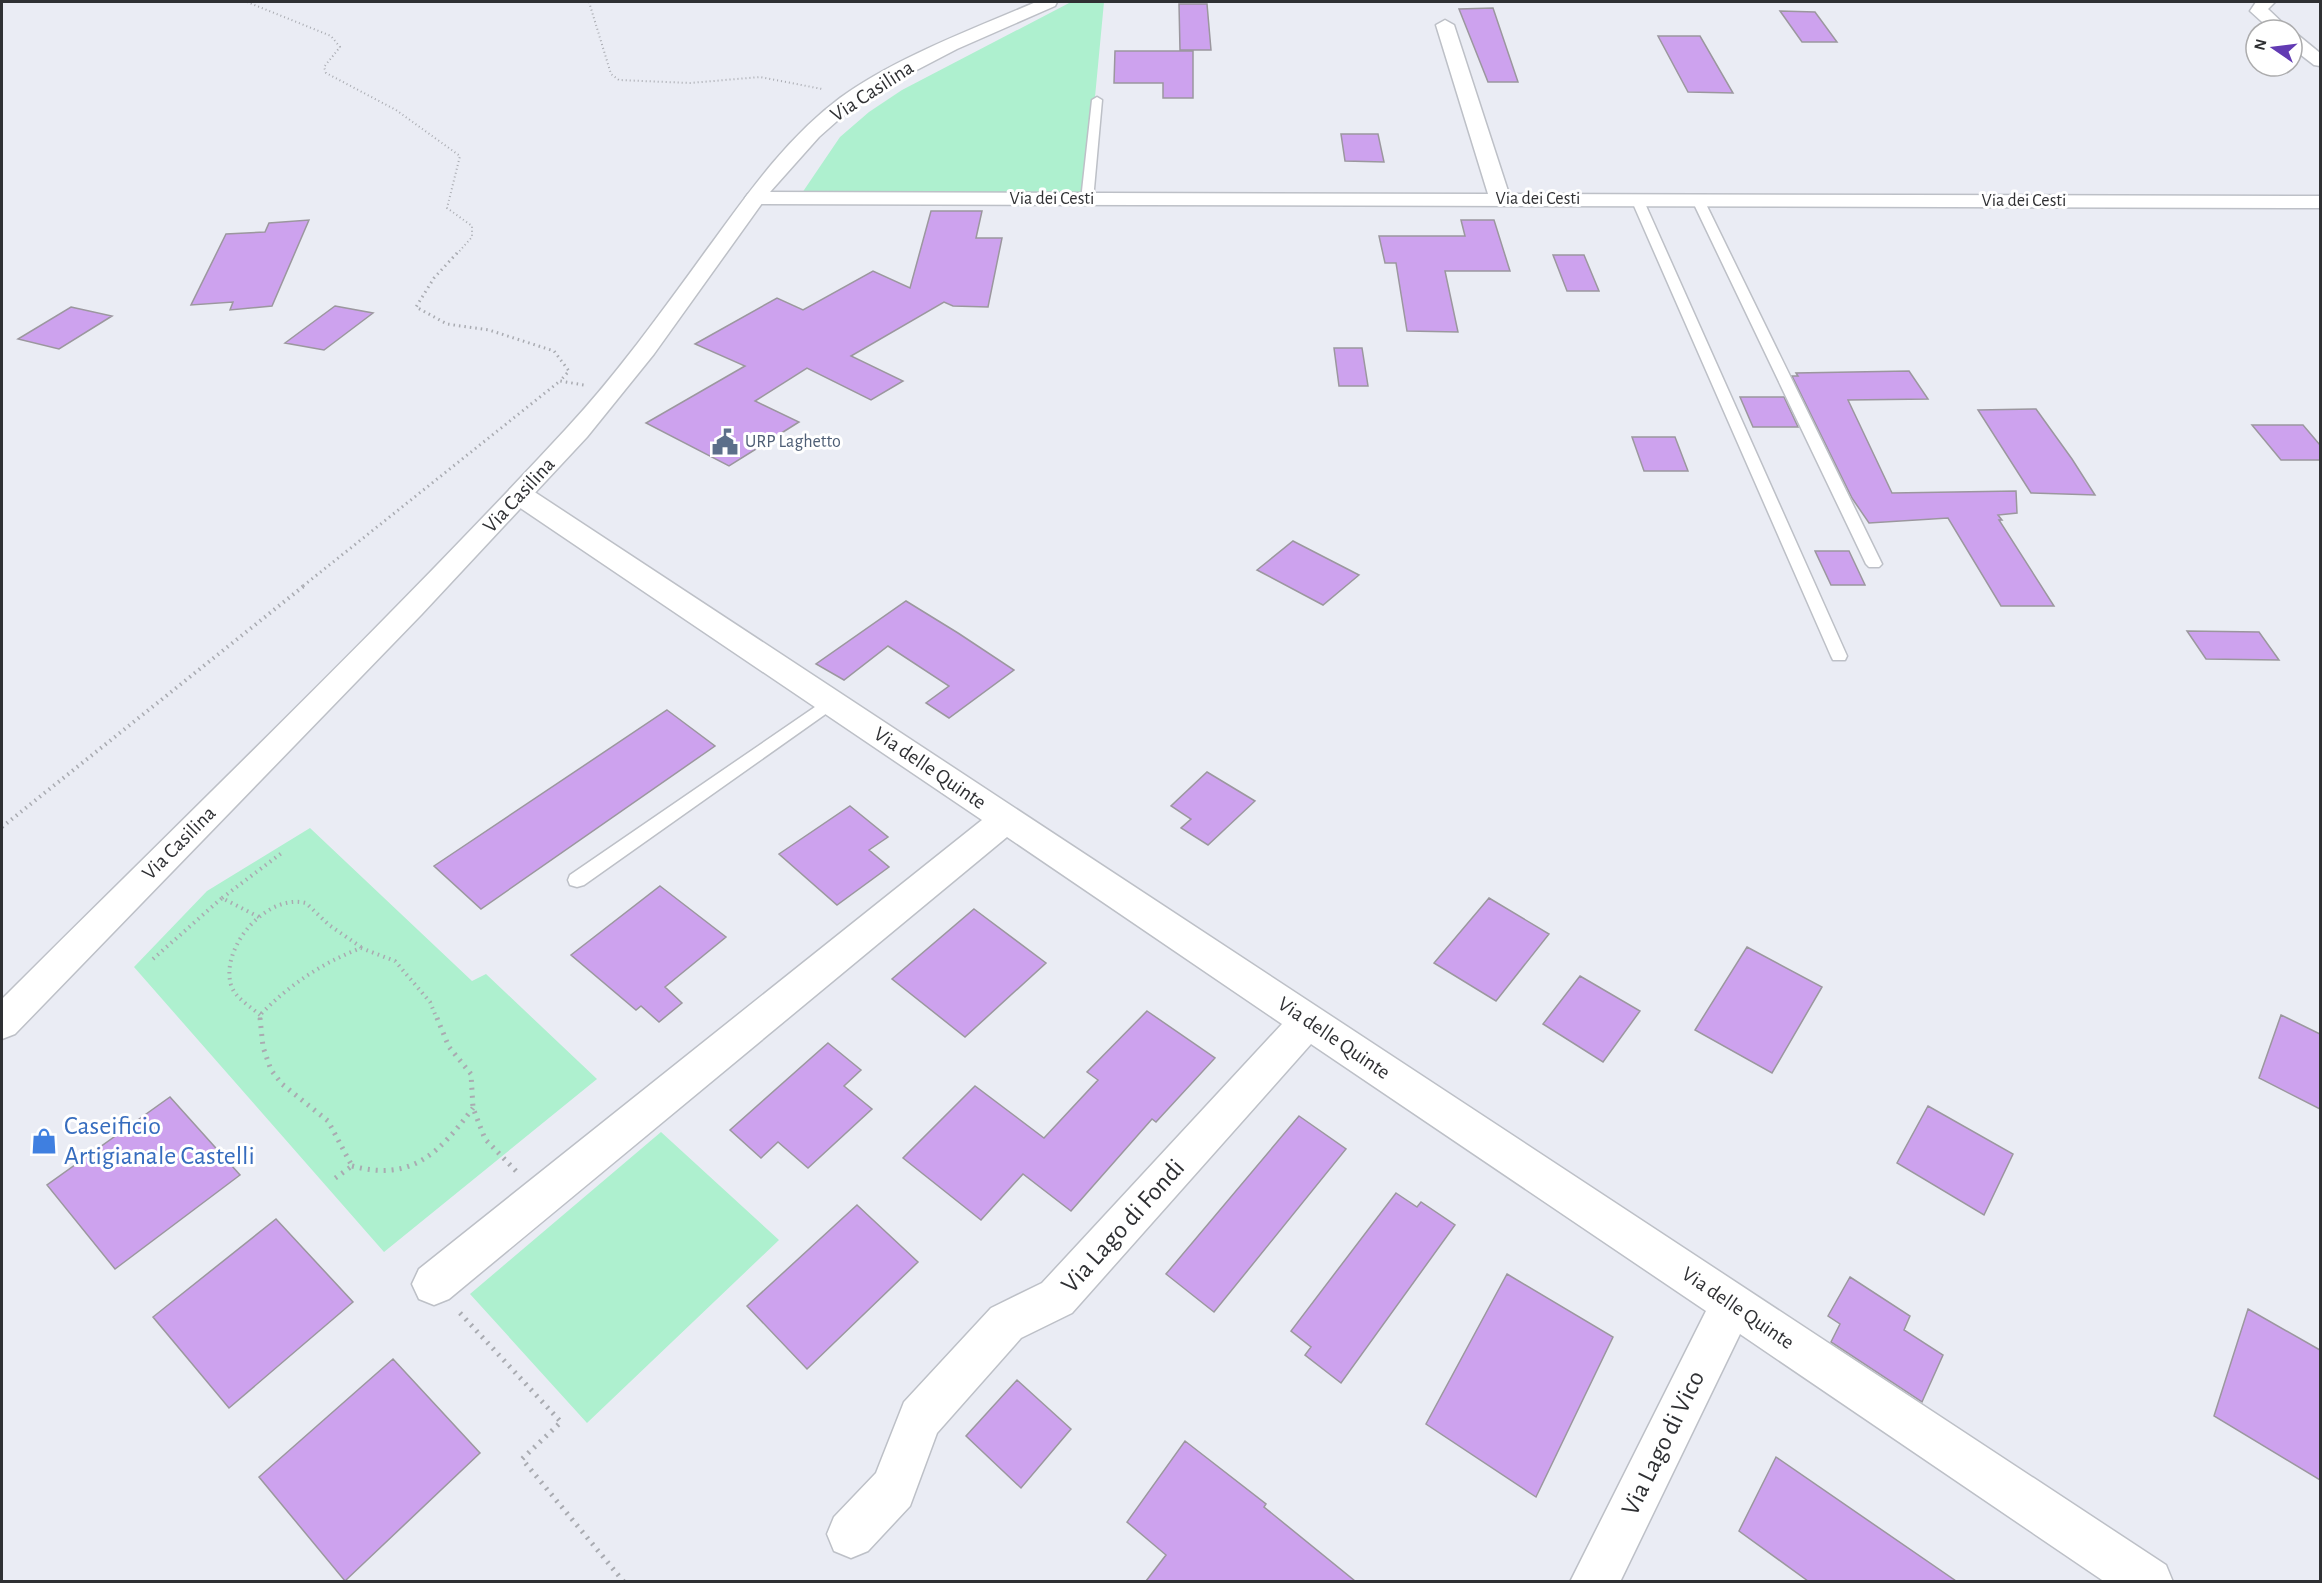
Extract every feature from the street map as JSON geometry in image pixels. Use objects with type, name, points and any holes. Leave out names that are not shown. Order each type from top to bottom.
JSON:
[{"type":"street","name":"Via Casilina","points":[[2,1023],[520,495],[614,389],[755,198],[812,133],[855,96],[934,53],[1049,2]]},
{"type":"street","points":[[2267,2],[2259,7],[2259,11],[2267,18]]},
{"type":"street","points":[[1445,25],[1500,199]]},
{"type":"street","points":[[2304,48],[2320,61]]},
{"type":"street","name":"Via dei Cesti","points":[[755,198],[2320,202]]},
{"type":"street","name":"Via delle Quinte","points":[[520,495],[2149,1581]]},
{"type":"street","points":[[434,1284],[1006,819]]},
{"type":"street","name":"Via Lago di Fondi","points":[[851,1534],[893,1489],[920,1418],[1006,1323],[1057,1299],[1308,1022]]},
{"type":"street","name":"Via Lago di Vico","points":[[1594,1581],[1732,1304]]},
{"type":"lane","points":[[1087,200],[1097,100]]},
{"type":"lane","points":[[1637,199],[1839,656]]},
{"type":"lane","points":[[1698,200],[1874,564]]},
{"type":"lane","points":[[577,880],[831,702]]},
{"type":"path","points":[[2,827],[560,381],[568,371],[554,351],[489,330],[447,324],[416,307],[434,278],[472,237],[472,226],[447,208],[460,156],[428,129],[386,103],[326,73],[324,67],[340,46],[331,36],[247,2]]},
{"type":"path","points":[[589,2],[611,74],[619,80],[690,83],[760,77],[824,89]]},
{"type":"path","points":[[560,381],[614,389]]},
{"type":"path","points":[[153,958],[222,898],[283,852]]},
{"type":"path","points":[[222,898],[259,917]]},
{"type":"path","points":[[473,1108],[453,1135],[427,1159],[410,1168],[387,1172],[367,1172],[351,1166],[328,1122],[316,1108],[275,1077],[264,1054],[260,1015],[231,986],[230,961],[233,946],[259,917],[287,903],[302,901],[313,908],[329,926],[361,948],[395,961],[430,1002],[449,1047],[471,1074],[473,1108],[485,1139],[502,1156]]},
{"type":"path","points":[[260,1015],[282,992],[313,971],[343,954],[361,948]]},
{"type":"path","points":[[334,1179],[351,1166]]},
{"type":"path","points":[[434,1284],[561,1422],[522,1459],[624,1581]]},
{"type":"green space","points":[[1071,2],[1104,2],[1086,192],[802,193],[840,137],[869,112],[902,90]]},
{"type":"green space","points":[[310,828],[472,981],[486,974],[597,1079],[384,1252],[134,967],[207,891]]},
{"type":"green space","points":[[661,1132],[779,1240],[587,1423],[470,1294]]},
{"type":"building","points":[[1179,4],[1207,4],[1211,50],[1180,50]]},
{"type":"building","points":[[1493,8],[1518,82],[1488,82],[1459,9]]},
{"type":"building","points":[[1780,11],[1815,12],[1837,42],[1802,42]]},
{"type":"building","points":[[1658,36],[1700,36],[1733,93],[1688,92]]},
{"type":"building","points":[[1115,51],[1193,51],[1193,98],[1163,98],[1163,83],[1114,83]]},
{"type":"building","points":[[1341,134],[1378,134],[1384,162],[1345,161]]},
{"type":"building","points":[[931,211],[982,211],[976,238],[1002,238],[988,307],[953,306],[944,302],[851,356],[903,381],[871,400],[807,368],[755,401],[799,422],[729,466],[646,423],[745,366],[695,344],[777,298],[803,310],[873,271],[910,288]]},
{"type":"building","points":[[309,220],[272,306],[230,310],[233,302],[191,305],[226,234],[265,232],[269,223]]},
{"type":"building","points":[[1461,220],[1494,220],[1510,271],[1445,271],[1458,332],[1407,331],[1396,263],[1385,263],[1379,236],[1465,236]]},
{"type":"building","points":[[1553,255],[1584,255],[1599,291],[1567,291]]},
{"type":"building","points":[[335,306],[373,313],[324,350],[285,343]]},
{"type":"building","points":[[71,307],[112,316],[59,349],[18,339]]},
{"type":"building","points":[[1334,348],[1362,348],[1368,386],[1339,386]]},
{"type":"building","points":[[1909,371],[1928,399],[1848,400],[1892,493],[2016,491],[2017,513],[1998,515],[2002,520],[1999,520],[2054,606],[2001,606],[1948,518],[1869,523],[1852,498],[1792,376],[1798,376],[1796,373]]},
{"type":"building","points":[[1740,397],[1784,397],[1798,427],[1753,427]]},
{"type":"building","points":[[2036,409],[2095,495],[2031,493],[1978,410]]},
{"type":"building","points":[[2252,425],[2303,425],[2320,445],[2320,460],[2281,460]]},
{"type":"building","points":[[1632,437],[1675,437],[1688,471],[1644,471]]},
{"type":"building","points":[[1293,541],[1359,575],[1323,605],[1257,570]]},
{"type":"building","points":[[1815,551],[1849,551],[1865,585],[1831,585]]},
{"type":"building","points":[[906,601],[1014,670],[949,718],[926,703],[949,686],[888,646],[844,680],[816,664]]},
{"type":"building","points":[[2187,631],[2259,632],[2279,660],[2206,659]]},
{"type":"building","points":[[667,710],[715,746],[481,909],[434,866]]},
{"type":"building","points":[[1207,772],[1255,801],[1208,845],[1181,828],[1191,819],[1171,806]]},
{"type":"building","points":[[850,806],[888,837],[869,850],[889,867],[837,905],[779,854]]},
{"type":"building","points":[[660,886],[726,937],[665,987],[682,1003],[659,1022],[641,1006],[636,1010],[571,955]]},
{"type":"building","points":[[1489,898],[1549,934],[1496,1001],[1434,963]]},
{"type":"building","points":[[974,909],[1046,963],[965,1037],[892,979]]},
{"type":"building","points":[[1747,947],[1822,987],[1772,1073],[1695,1030]]},
{"type":"building","points":[[1580,976],[1640,1011],[1603,1062],[1543,1024]]},
{"type":"building","points":[[1147,1011],[1215,1058],[1156,1122],[1152,1119],[1071,1211],[1023,1174],[981,1220],[903,1158],[975,1086],[1044,1138],[1098,1080],[1087,1072]]},
{"type":"building","points":[[2281,1015],[2320,1034],[2320,1109],[2259,1078]]},
{"type":"building","points":[[828,1043],[861,1070],[844,1086],[872,1109],[808,1168],[778,1142],[761,1158],[730,1130]]},
{"type":"building","points":[[170,1097],[240,1175],[115,1269],[47,1185]]},
{"type":"building","points":[[1928,1106],[2013,1154],[1984,1215],[1897,1163]]},
{"type":"building","points":[[1299,1116],[1346,1149],[1214,1312],[1166,1274]]},
{"type":"building","points":[[1396,1193],[1417,1207],[1421,1202],[1455,1225],[1341,1383],[1305,1355],[1311,1347],[1291,1331]]},
{"type":"building","points":[[857,1205],[918,1262],[807,1369],[747,1306]]},
{"type":"building","points":[[276,1219],[353,1302],[229,1408],[153,1317]]},
{"type":"building","points":[[1507,1274],[1613,1337],[1536,1497],[1426,1424]]},
{"type":"building","points":[[1850,1277],[1910,1316],[1904,1330],[1943,1355],[1922,1402],[1831,1342],[1840,1324],[1828,1316]]},
{"type":"building","points":[[2248,1309],[2320,1350],[2320,1480],[2214,1416]]},
{"type":"building","points":[[393,1359],[480,1453],[345,1581],[259,1477]]},
{"type":"building","points":[[1017,1380],[1071,1429],[1021,1488],[966,1436]]},
{"type":"building","points":[[1185,1441],[1266,1504],[1264,1507],[1355,1581],[1146,1581],[1166,1555],[1127,1522]]},
{"type":"building","points":[[1776,1457],[1956,1581],[1808,1581],[1739,1531]]},
{"type":"place","name":"URP Laghetto","points":[[725,442]]},
{"type":"place","name":"Caseificio Artigianale Castelli","points":[[44,1141]]}]
